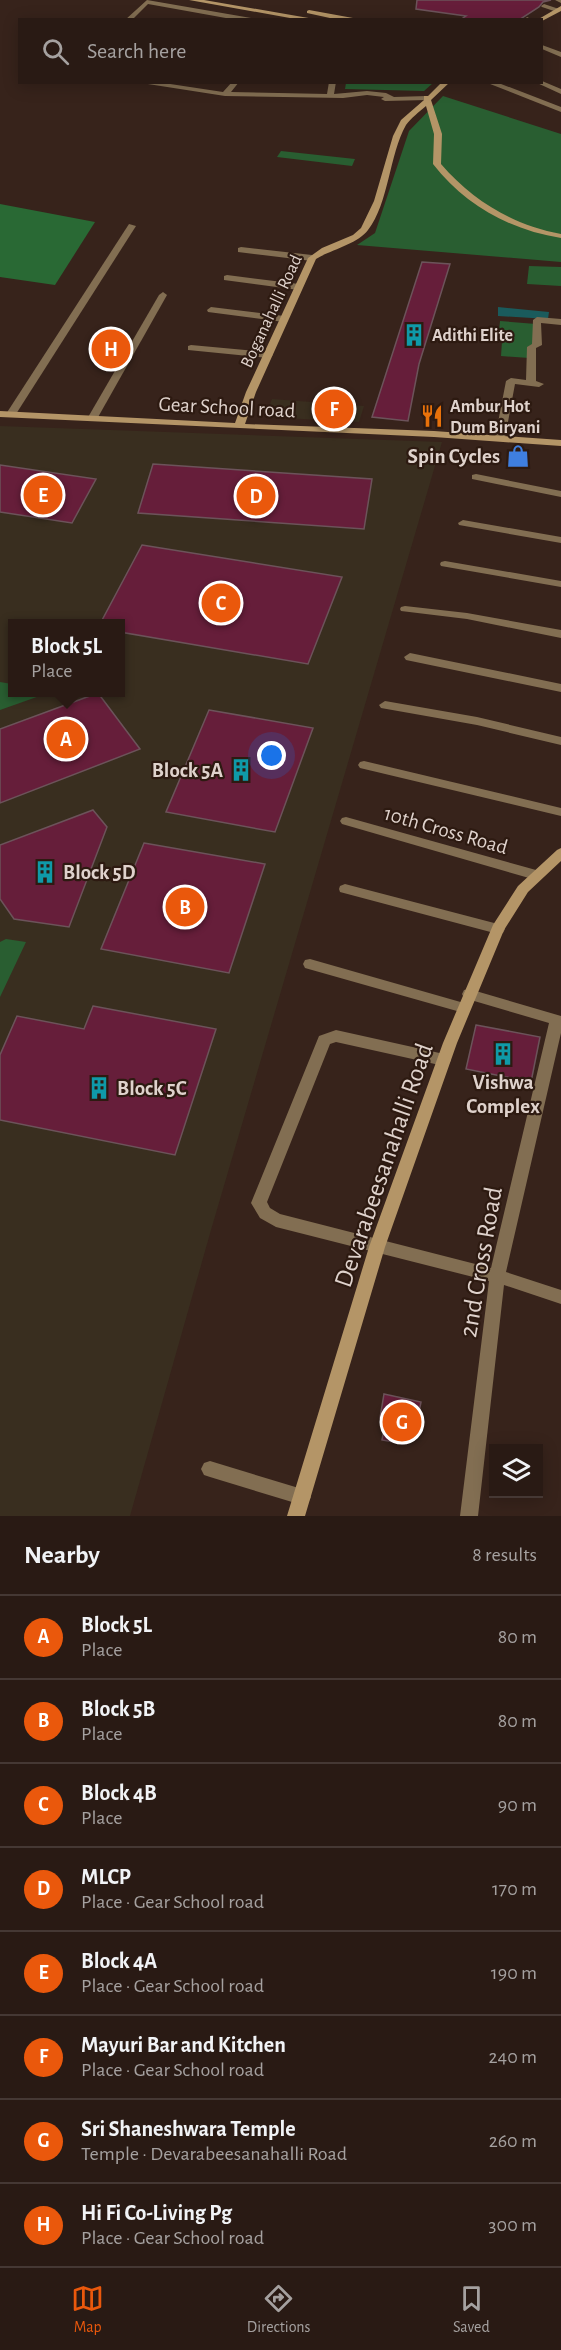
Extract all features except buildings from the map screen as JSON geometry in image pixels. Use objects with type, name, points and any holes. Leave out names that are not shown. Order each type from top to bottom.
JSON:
[{"type":"street","points":[[192,0],[304,18]]},
{"type":"street","points":[[233,0],[341,18]]},
{"type":"street","points":[[130,18],[147,2],[239,18]]},
{"type":"street","points":[[544,6],[559,9]]},
{"type":"street","points":[[543,18],[559,9]]},
{"type":"street","points":[[543,47],[561,56]]},
{"type":"street","points":[[151,84],[225,94],[428,98],[438,134],[437,164],[448,179],[496,214],[540,233],[561,236]]},
{"type":"street","points":[[203,92],[211,84]]},
{"type":"street","points":[[225,94],[234,84]]},
{"type":"street","points":[[330,96],[333,84]]},
{"type":"street","name":"Boganahalli Road","points":[[239,426],[312,258],[356,237],[365,229],[385,181],[397,136],[404,122],[445,84]]},
{"type":"street","points":[[493,84],[561,110]]},
{"type":"street","points":[[543,84],[561,92]]},
{"type":"street","points":[[11,414],[132,226]]},
{"type":"street","points":[[241,250],[312,258]]},
{"type":"street","points":[[228,278],[299,286]]},
{"type":"street","points":[[92,419],[163,295]]},
{"type":"street","points":[[211,310],[284,318]]},
{"type":"street","points":[[500,438],[512,381],[535,383],[532,347],[537,345],[537,320],[561,322]]},
{"type":"street","points":[[191,348],[268,356]]},
{"type":"street","name":"Gear School road","points":[[0,414],[500,438],[561,443]]},
{"type":"street","points":[[476,477],[561,494]]},
{"type":"street","points":[[463,523],[561,540]]},
{"type":"street","points":[[445,564],[561,584]]},
{"type":"street","points":[[405,609],[467,616],[561,634]]},
{"type":"street","points":[[410,657],[561,688]]},
{"type":"street","points":[[385,705],[561,741]]},
{"type":"street","points":[[364,765],[561,812]]},
{"type":"street","name":"10th Cross Road","points":[[346,821],[536,875]]},
{"type":"street","name":"Devarabeesanahalli Road","points":[[297,1516],[377,1247],[466,1001],[498,929],[524,889],[561,853]]},
{"type":"street","points":[[345,889],[498,929]]},
{"type":"street","points":[[310,964],[466,1001],[559,1020]]},
{"type":"street","name":"2nd Cross Road","points":[[470,1516],[497,1276],[559,1020]]},
{"type":"street","points":[[444,1060],[336,1036],[324,1040],[259,1203],[265,1213],[276,1220],[497,1276],[561,1297]]},
{"type":"street","points":[[210,1469],[302,1497]]},
{"type":"shaded area","points":[[272,399],[364,406],[359,422],[265,417]]},
{"type":"shaded area","points":[[0,426],[442,442],[211,1230],[130,1516],[0,1516]]},
{"type":"green space","points":[[346,84],[432,84],[424,91],[345,89]]},
{"type":"green space","points":[[443,96],[561,134],[561,262],[357,245],[375,233],[409,131]]},
{"type":"green space","points":[[281,151],[355,159],[352,166],[277,157]]},
{"type":"green space","points":[[0,204],[95,222],[55,285],[0,277]]},
{"type":"green space","points":[[529,266],[561,267],[561,286],[527,284]]},
{"type":"green space","points":[[500,321],[536,324],[534,345],[530,345],[529,358],[501,356],[502,341],[498,341]]},
{"type":"green space","points":[[0,682],[8,683],[8,697],[37,697],[0,710]]},
{"type":"green space","points":[[6,939],[26,942],[0,997],[0,942]]},
{"type":"water","points":[[498,307],[549,312],[548,319],[498,316]]},
{"type":"place","name":"Adithi Elite","points":[[414,335]]},
{"type":"place","name":"Hi Fi Co-Living Pg","points":[[111,349]]},
{"type":"place","name":"Mayuri Bar and Kitchen","points":[[334,409]]},
{"type":"place","name":"Ambur Hot Dum Biryani","points":[[432,416]]},
{"type":"place","name":"Spin Cycles","points":[[518,456]]},
{"type":"place","name":"Block 4A","points":[[43,495]]},
{"type":"place","name":"MLCP","points":[[256,496]]},
{"type":"place","name":"Block 4B","points":[[221,603]]},
{"type":"place","name":"Block 5L","points":[[66,739]]},
{"type":"place","name":"Block 5A","points":[[241,770]]},
{"type":"place","name":"Block 5D","points":[[45,872]]},
{"type":"place","name":"Block 5B","points":[[185,907]]},
{"type":"place","name":"Vishwa Complex","points":[[503,1054]]},
{"type":"place","name":"Block 5C","points":[[99,1088]]},
{"type":"place","name":"Sri Shaneshwara Temple","points":[[402,1422]]}]
